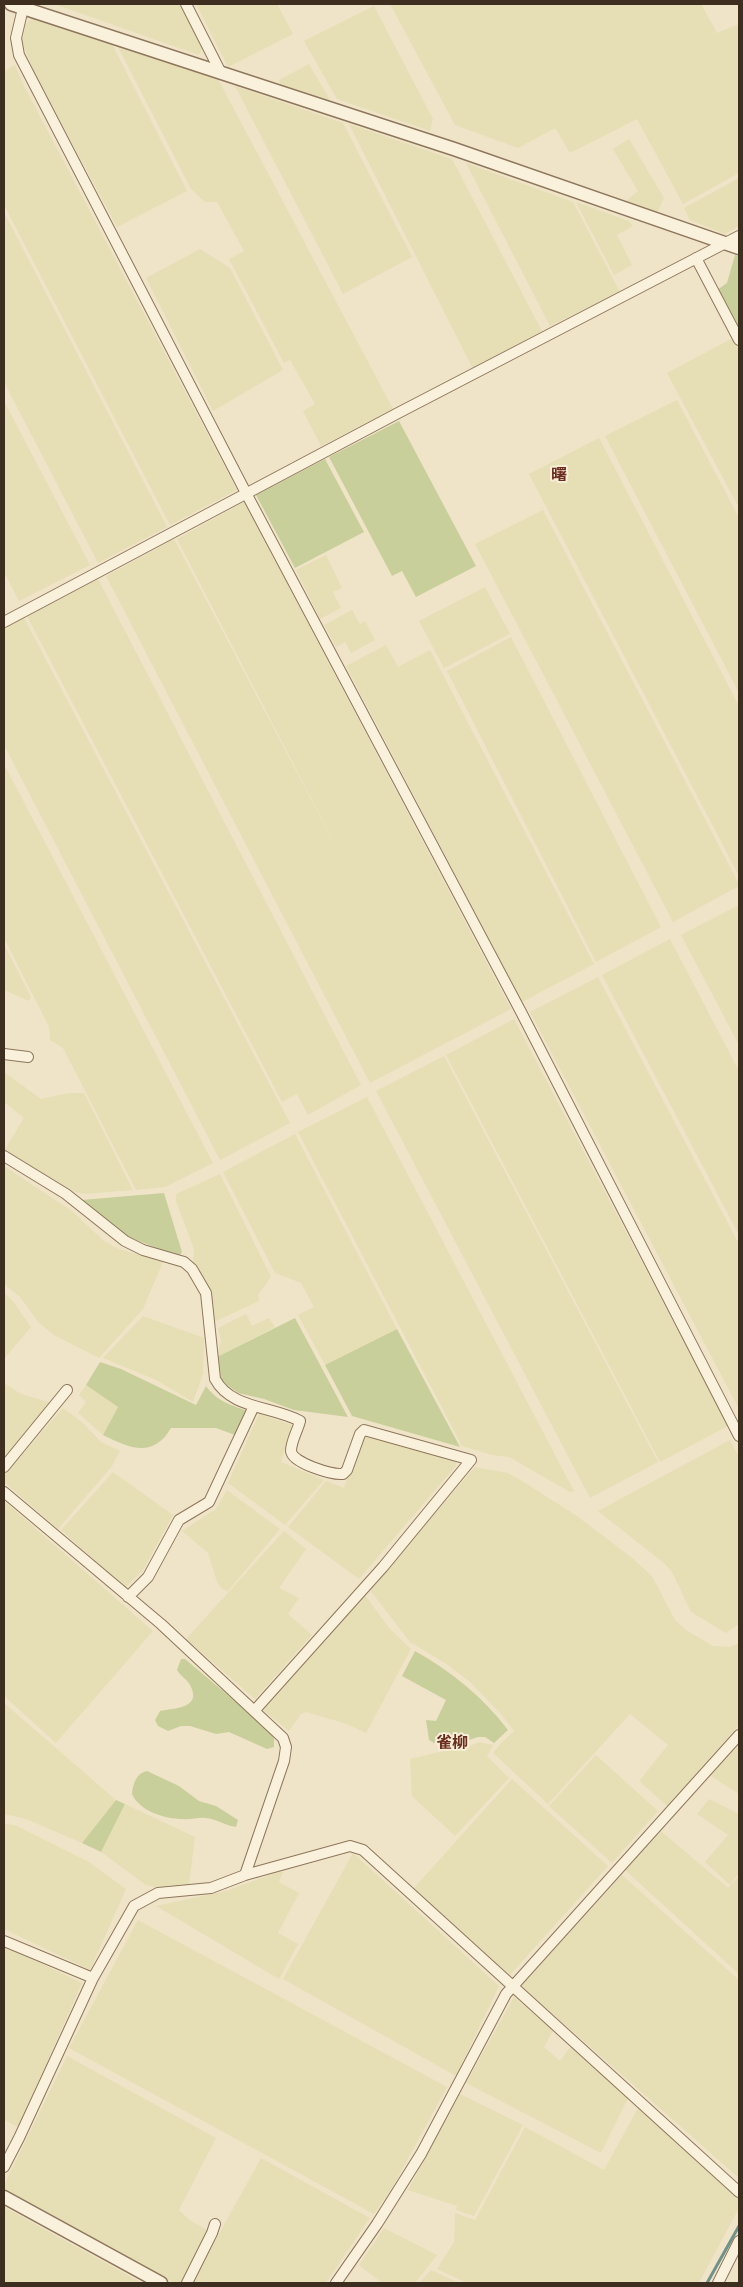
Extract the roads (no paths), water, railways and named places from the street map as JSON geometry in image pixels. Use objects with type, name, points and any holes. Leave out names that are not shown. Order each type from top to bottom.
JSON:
[{"type":"street","points":[[186,4],[221,73]]},
{"type":"street","points":[[739,248],[454,149],[19,5],[16,38],[19,55],[246,493],[515,1001],[739,1436]]},
{"type":"street","points":[[4,622],[246,493],[739,236]]},
{"type":"street","points":[[696,258],[739,340]]},
{"type":"street","points":[[4,1054],[28,1057]]},
{"type":"street","points":[[4,1156],[66,1194],[125,1241],[143,1250],[184,1262],[192,1269],[206,1293],[215,1379],[219,1387],[231,1398],[300,1420],[291,1454],[296,1460],[331,1474],[343,1474],[347,1470],[360,1434],[364,1430],[471,1460],[383,1567],[255,1710]]},
{"type":"street","points":[[4,1467],[67,1390]]},
{"type":"street","points":[[128,1597],[148,1576],[179,1520],[209,1502],[254,1406]]},
{"type":"street","points":[[4,1492],[128,1597],[255,1710],[283,1738],[286,1753],[245,1875]]},
{"type":"street","points":[[342,2281],[421,2154],[512,1986],[739,1735]]},
{"type":"street","points":[[4,2167],[93,1978],[134,1906],[158,1893],[211,1888],[245,1875],[350,1846],[363,1850],[739,2192]]},
{"type":"street","points":[[4,1941],[93,1978]]},
{"type":"street","points":[[4,2197],[161,2283]]},
{"type":"street","points":[[187,2283],[215,2224]]},
{"type":"street","points":[[718,2283],[739,2241]]},
{"type":"waterway","points":[[707,2283],[739,2226]]},
{"type":"district","name":"曙","points":[[559,475]]},
{"type":"district","name":"雀柳","points":[[452,1743]]}]
